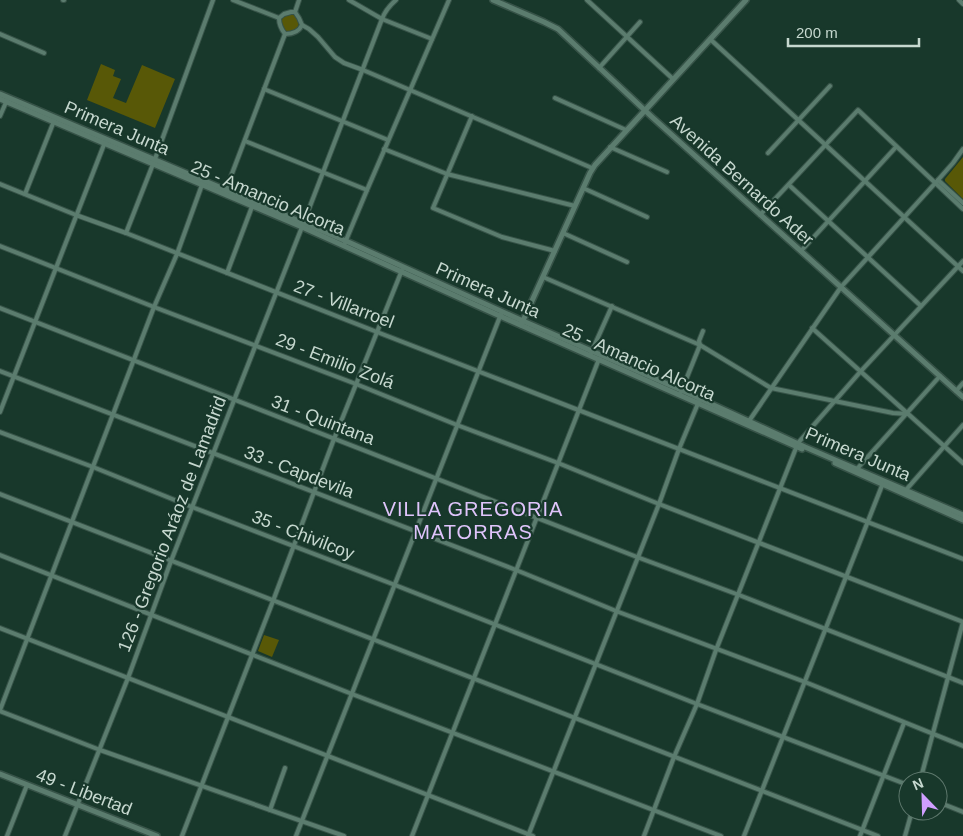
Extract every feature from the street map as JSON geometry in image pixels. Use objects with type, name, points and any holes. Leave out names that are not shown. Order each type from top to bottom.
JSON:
[{"type":"main road","name":"Avenida Bernardo Ader","points":[[493,0],[558,29],[644,110],[963,397]]},
{"type":"main road","points":[[522,323],[592,168],[746,0]]},
{"type":"main road","name":"Primera Junta","points":[[0,94],[7,100],[345,243],[883,483],[963,515]]},
{"type":"main road","points":[[0,99],[7,100]]},
{"type":"main road","points":[[904,491],[963,520]]},
{"type":"main road","name":"49 - Libertad","points":[[0,774],[157,836]]},
{"type":"street","points":[[126,233],[213,0]]},
{"type":"street","points":[[233,0],[279,18]]},
{"type":"street","points":[[295,12],[299,0]]},
{"type":"street","points":[[349,0],[382,19],[432,38]]},
{"type":"street","name":"126 - Gregorio Aráoz de Lamadrid","points":[[65,836],[128,678],[171,561],[382,19],[390,4],[396,0]]},
{"type":"street","points":[[345,243],[366,190],[449,0]]},
{"type":"street","points":[[587,0],[673,80]]},
{"type":"street","points":[[958,0],[963,4]]},
{"type":"street","points":[[279,18],[288,13],[295,12]]},
{"type":"street","points":[[295,12],[302,25],[309,29],[339,60],[592,168]]},
{"type":"street","points":[[279,18],[280,27],[285,34]]},
{"type":"street","points":[[599,68],[640,22]]},
{"type":"street","points":[[285,34],[296,32],[302,25]]},
{"type":"street","points":[[0,34],[44,53]]},
{"type":"street","points":[[225,192],[285,34]]},
{"type":"street","points":[[710,39],[963,271]]},
{"type":"street","points":[[768,153],[830,86]]},
{"type":"street","points":[[264,89],[388,140]]},
{"type":"street","points":[[555,98],[626,130]]},
{"type":"street","points":[[0,116],[7,100]]},
{"type":"street","points":[[760,215],[858,110],[896,147],[963,203]]},
{"type":"street","points":[[472,116],[433,208],[502,237],[555,251]]},
{"type":"street","points":[[25,194],[55,119]]},
{"type":"street","points":[[0,412],[105,141]]},
{"type":"street","points":[[245,141],[366,190]]},
{"type":"street","points":[[610,147],[667,172]]},
{"type":"street","points":[[800,251],[896,147]]},
{"type":"street","points":[[748,423],[840,287],[937,182],[963,148]]},
{"type":"street","points":[[384,149],[447,174],[575,206]]},
{"type":"street","points":[[937,182],[963,209]]},
{"type":"street","points":[[203,183],[0,711],[100,750],[344,836]]},
{"type":"street","name":"27 - Villarroel","points":[[0,184],[963,559]]},
{"type":"street","points":[[789,185],[922,306]]},
{"type":"street","points":[[583,188],[647,217]]},
{"type":"street","points":[[227,273],[253,204]]},
{"type":"street","points":[[563,233],[628,262]]},
{"type":"street","name":"29 - Emilio Zolá","points":[[0,246],[963,622]]},
{"type":"street","points":[[644,836],[797,445],[861,371],[963,261]]},
{"type":"street","points":[[182,836],[334,438],[402,269]]},
{"type":"street","points":[[543,277],[700,345],[771,388],[908,414]]},
{"type":"street","points":[[591,353],[612,306]]},
{"type":"street","name":"31 - Quintana","points":[[0,308],[963,683]]},
{"type":"street","points":[[296,836],[501,314]]},
{"type":"street","points":[[812,328],[963,463]]},
{"type":"street","points":[[680,392],[700,345],[698,340],[703,331]]},
{"type":"street","points":[[412,836],[600,357]]},
{"type":"street","name":"33 - Capdevila","points":[[0,371],[516,570],[716,650],[805,682],[963,746]]},
{"type":"street","points":[[856,470],[940,376]]},
{"type":"street","points":[[956,391],[963,383]]},
{"type":"street","points":[[528,835],[659,504],[678,449],[699,400]]},
{"type":"street","points":[[904,491],[963,425]]},
{"type":"street","name":"35 - Chivilcoy","points":[[0,432],[898,782]]},
{"type":"street","points":[[744,836],[883,483]]},
{"type":"street","points":[[0,494],[878,836]]},
{"type":"street","points":[[0,555],[352,694],[721,836]]},
{"type":"street","points":[[923,771],[963,622]]},
{"type":"street","points":[[0,628],[533,836]]},
{"type":"street","points":[[860,836],[904,723]]},
{"type":"street","points":[[270,810],[285,768]]},
{"type":"street","points":[[7,836],[27,785]]},
{"type":"street","points":[[948,806],[963,812]]},
{"type":"street","points":[[905,836],[909,821]]},
{"type":"shaded area","points":[[290,14],[296,17],[299,23],[296,29],[290,32],[284,29],[281,23],[284,17]]},
{"type":"shaded area","points":[[101,64],[115,70],[113,76],[121,79],[113,98],[126,103],[142,65],[175,79],[155,128],[87,100]]},
{"type":"shaded area","points":[[963,157],[963,199],[945,179]]},
{"type":"shaded area","points":[[264,635],[279,640],[272,657],[258,651]]},
{"type":"district","name":"VILLA GREGORIA MATORRAS","points":[[473,520]]}]
